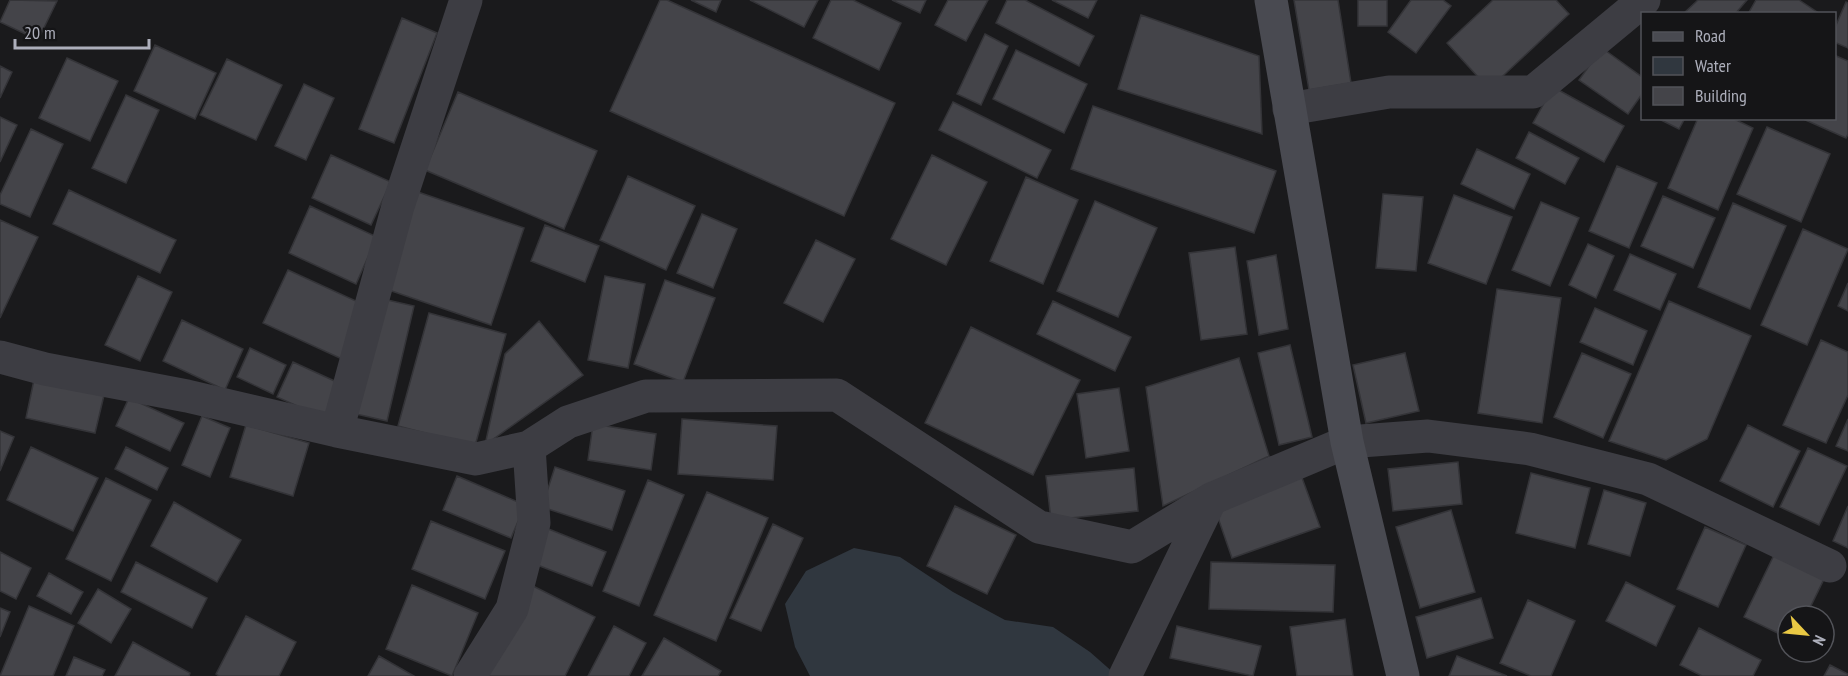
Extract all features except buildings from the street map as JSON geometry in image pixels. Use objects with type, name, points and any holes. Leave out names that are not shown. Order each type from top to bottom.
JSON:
[{"type":"main road","points":[[1271,0],[1347,442],[1403,676]]},
{"type":"street","points":[[337,430],[398,206],[466,0]]},
{"type":"street","points":[[1289,109],[1389,92],[1533,92],[1644,0]]},
{"type":"street","points":[[0,357],[45,369],[187,396],[476,459],[529,447],[568,422],[646,396],[837,395],[1039,527],[1132,547],[1211,499],[1347,442],[1428,436],[1530,449],[1648,479],[1830,566]]},
{"type":"street","points":[[470,676],[512,609],[534,524],[529,447]]},
{"type":"street","points":[[1125,676],[1211,499]]},
{"type":"water","points":[[854,548],[900,557],[953,592],[1005,620],[1053,627],[1090,652],[1115,674],[1114,676],[810,676],[795,647],[785,604],[806,571]]}]
